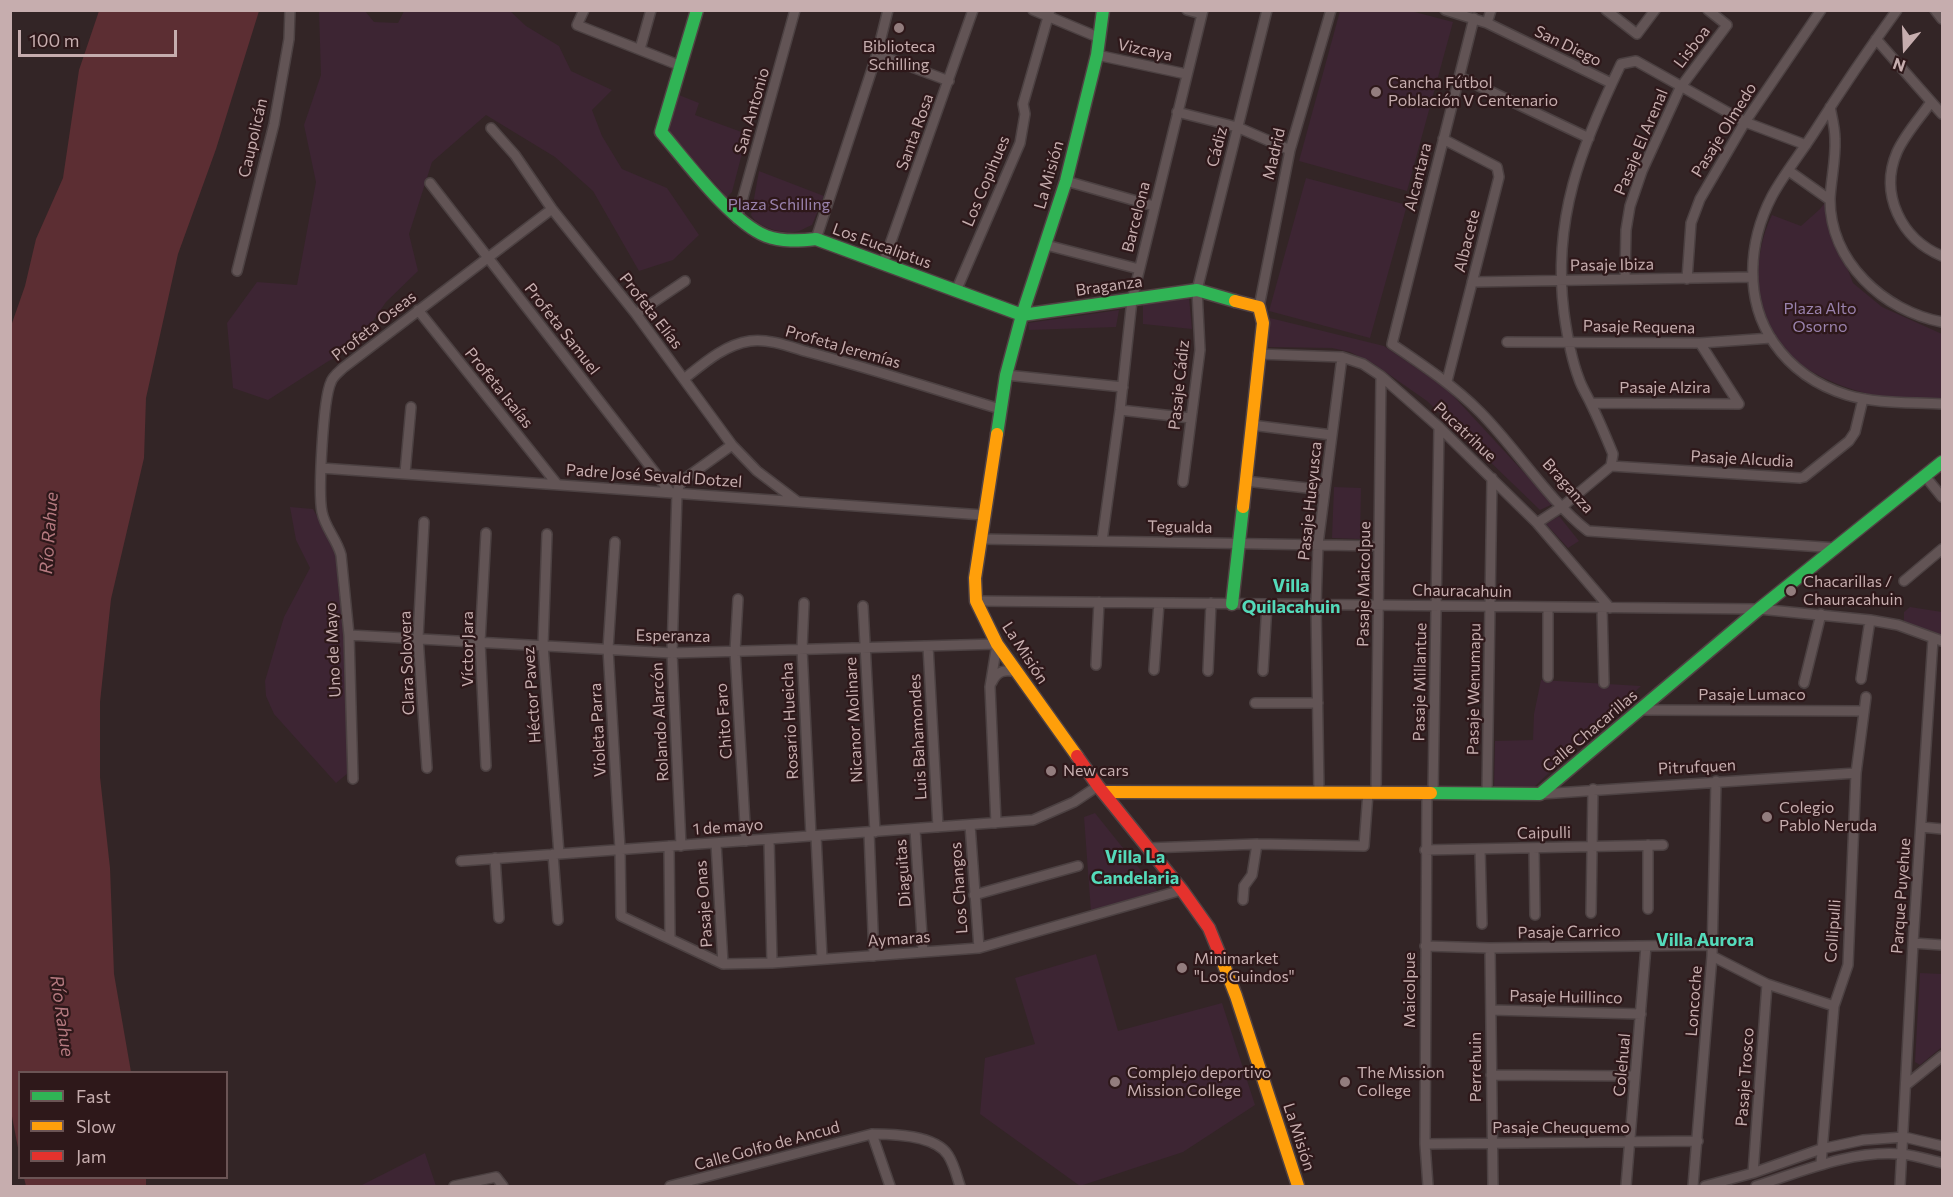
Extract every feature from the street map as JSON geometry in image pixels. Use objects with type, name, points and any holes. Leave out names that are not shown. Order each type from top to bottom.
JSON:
[{"type":"street","name":"Caupolicán","points":[[237,271],[274,123],[289,39],[290,10]]},
{"type":"street","points":[[584,10],[578,25],[681,66],[697,10]]},
{"type":"street","points":[[640,49],[651,10]]},
{"type":"street","name":"San Antonio","points":[[737,219],[795,10]]},
{"type":"street","points":[[816,239],[877,54],[888,10]]},
{"type":"street","name":"Santa Rosa","points":[[884,264],[973,10]]},
{"type":"street","points":[[1033,10],[1050,14],[1100,38]]},
{"type":"street","name":"La Misión","points":[[1103,10],[1097,55],[1066,181],[1022,315],[1006,375],[983,515],[975,578],[976,601],[997,644],[1016,672],[1101,789],[1182,890],[1209,928],[1236,996],[1298,1186]]},
{"type":"street","points":[[1187,10],[1202,12]]},
{"type":"street","name":"Cádiz","points":[[1197,290],[1267,10]]},
{"type":"street","name":"Madrid","points":[[1259,307],[1290,150],[1331,10]]},
{"type":"street","name":"San Diego","points":[[1445,10],[1487,23],[1611,83]]},
{"type":"street","points":[[1487,23],[1491,10]]},
{"type":"street","points":[[1606,10],[1637,34],[1655,10]]},
{"type":"street","name":"Lisboa","points":[[1680,88],[1727,25],[1708,10]]},
{"type":"street","name":"Pasaje Olmedo","points":[[1687,279],[1691,223],[1712,176],[1744,122],[1821,10]]},
{"type":"street","points":[[1897,10],[1830,106],[1773,195],[1761,222],[1754,250],[1753,278],[1756,306],[1771,338],[1793,365],[1812,380],[1837,392],[1863,399],[1942,404]]},
{"type":"street","points":[[1935,10],[1942,19]]},
{"type":"street","name":"Barcelona","points":[[1102,541],[1123,387],[1132,300],[1202,12]]},
{"type":"street","name":"Los Copihues","points":[[956,291],[1020,143],[1025,114],[1023,104],[1050,14]]},
{"type":"street","name":"Alcantara","points":[[1392,344],[1474,18]]},
{"type":"street","points":[[1876,39],[1942,114]]},
{"type":"street","points":[[877,54],[949,81]]},
{"type":"street","name":"Vizcaya","points":[[1097,55],[1186,74]]},
{"type":"street","points":[[1537,523],[1563,506],[1611,466],[1613,454],[1579,380],[1568,341],[1560,280],[1562,241],[1568,201],[1589,138],[1621,64],[1636,61],[1680,88],[1744,122],[1806,145]]},
{"type":"street","name":"Los Eucaliptus","points":[[681,66],[661,132],[737,219],[754,231],[774,239],[795,242],[816,239],[1022,315]]},
{"type":"street","points":[[1460,77],[1589,138]]},
{"type":"street","name":"Pasaje El Arenal","points":[[1625,279],[1626,230],[1630,206],[1642,171],[1680,88]]},
{"type":"street","points":[[1931,102],[1897,151],[1891,170],[1891,191],[1896,211],[1907,231],[1924,247],[1942,256]]},
{"type":"street","points":[[1830,106],[1835,139],[1830,200],[1839,240],[1860,276],[1890,303],[1914,315],[1941,322],[1942,311]]},
{"type":"street","points":[[1177,112],[1237,127],[1290,150]]},
{"type":"street","name":"Profeta Elías","points":[[491,128],[515,155],[552,209],[636,314],[732,444],[757,471],[798,502]]},
{"type":"street","name":"Albacete","points":[[1443,139],[1497,167],[1499,177],[1447,381]]},
{"type":"street","points":[[1789,171],[1830,200]]},
{"type":"street","points":[[1066,181],[1154,206]]},
{"type":"street","name":"Profeta Samuel","points":[[430,183],[674,493]]},
{"type":"street","name":"Profeta Oseas","points":[[326,523],[321,511],[321,468],[327,398],[332,379],[418,310],[552,209]]},
{"type":"street","points":[[1046,245],[1139,269]]},
{"type":"street","name":"Pasaje Ibiza","points":[[1472,282],[1753,278]]},
{"type":"street","points":[[636,314],[685,281]]},
{"type":"street","name":"Braganza","points":[[1022,315],[1197,290],[1259,307]]},
{"type":"street","name":"Pasaje Cádiz","points":[[1183,482],[1200,350],[1197,290]]},
{"type":"street","points":[[1232,604],[1263,323],[1259,307]]},
{"type":"street","name":"Profeta Isaías","points":[[418,310],[557,484]]},
{"type":"street","name":"Pasaje Requena","points":[[1507,342],[1700,343],[1771,338]]},
{"type":"street","name":"Profeta Jeremías","points":[[684,379],[717,354],[738,343],[754,340],[826,357],[1000,410]]},
{"type":"street","name":"Pasaje Alzira","points":[[1591,403],[1738,404],[1700,343]]},
{"type":"street","name":"Braganza","points":[[1392,344],[1447,381],[1481,412],[1563,506],[1584,528],[1594,533],[1837,548]]},
{"type":"street","name":"Pucatrihue","points":[[1258,354],[1342,357],[1363,364],[1382,376],[1439,427],[1537,523],[1606,608]]},
{"type":"street","name":"Pasaje Hueyusca","points":[[1319,793],[1316,604],[1318,544],[1342,357]]},
{"type":"street","points":[[1006,375],[1123,387]]},
{"type":"street","name":"Pasaje Maicolpue","points":[[1372,793],[1382,376]]},
{"type":"street","name":"Pasaje Alcudia","points":[[1611,466],[1804,477],[1849,441],[1855,432],[1863,399]]},
{"type":"street","points":[[405,473],[411,407]]},
{"type":"street","points":[[1120,410],[1191,418]]},
{"type":"street","points":[[1251,425],[1332,435]]},
{"type":"street","name":"Pasaje Millantue","points":[[1430,793],[1439,427]]},
{"type":"street","points":[[674,493],[684,480],[732,444]]},
{"type":"street","name":"Calle Chacarillas","points":[[1101,789],[1540,794],[1759,609],[1942,462]]},
{"type":"street","name":"Padre José Sevald Dotzel","points":[[321,468],[983,515]]},
{"type":"street","points":[[1925,476],[1942,497]]},
{"type":"street","name":"Pasaje Wenumapu","points":[[1487,793],[1492,478]]},
{"type":"street","points":[[1245,481],[1325,490]]},
{"type":"street","name":"Rolando Alarcón","points":[[674,493],[672,653],[681,846]]},
{"type":"street","name":"Clara Solovera","points":[[424,522],[418,638],[427,768]]},
{"type":"street","name":"Uno de Mayo","points":[[326,523],[338,544],[349,635],[353,779]]},
{"type":"street","name":"Víctor Jara","points":[[486,533],[480,642],[486,766]]},
{"type":"street","name":"Héctor Pavez","points":[[547,534],[543,645],[558,920]]},
{"type":"street","name":"Tegualda","points":[[980,539],[1379,546]]},
{"type":"street","name":"Violeta Parra","points":[[615,542],[608,649],[620,849],[621,916]]},
{"type":"street","points":[[1904,581],[1942,549]]},
{"type":"street","name":"Chito Faro","points":[[738,599],[735,651],[747,841]]},
{"type":"street","name":"Chauracahuin","points":[[976,601],[1759,609],[1870,620],[1898,625],[1938,640]]},
{"type":"street","points":[[1095,665],[1099,602]]},
{"type":"street","name":"Rosario Hueicha","points":[[804,603],[802,649],[822,959]]},
{"type":"street","points":[[1154,670],[1158,603]]},
{"type":"street","points":[[1208,670],[1211,603]]},
{"type":"street","points":[[1263,672],[1267,604]]},
{"type":"street","name":"Nicanor Molinare","points":[[863,606],[872,832],[873,956]]},
{"type":"street","points":[[1548,607],[1548,677]]},
{"type":"street","points":[[1604,683],[1606,608]]},
{"type":"street","points":[[1804,683],[1821,614]]},
{"type":"street","points":[[1861,679],[1870,620]]},
{"type":"street","name":"Esperanza","points":[[349,635],[672,653],[997,644]]},
{"type":"street","name":"Parque Puyehue","points":[[1900,1186],[1912,943],[1938,640]]},
{"type":"street","points":[[996,823],[990,687],[997,644]]},
{"type":"street","name":"Luis Bahamondes","points":[[928,646],[938,827]]},
{"type":"street","points":[[990,687],[995,676],[1001,671],[1016,672]]},
{"type":"street","name":"Collipulli","points":[[1821,1164],[1834,1006],[1848,965],[1856,773],[1866,697]]},
{"type":"street","points":[[1255,703],[1318,703]]},
{"type":"street","name":"Pasaje Lumaco","points":[[1641,710],[1863,711]]},
{"type":"street","name":"Pitrufquen","points":[[1540,794],[1856,773]]},
{"type":"street","name":"Loncoche","points":[[1693,1186],[1713,945],[1716,781]]},
{"type":"street","name":"1 de mayo","points":[[461,861],[1034,820],[1101,789]]},
{"type":"street","points":[[1591,913],[1593,789]]},
{"type":"street","points":[[1148,848],[1177,845],[1257,844],[1364,846],[1372,793]]},
{"type":"street","name":"Maicolpue","points":[[1428,1186],[1425,1144],[1425,850],[1430,793]]},
{"type":"street","name":"Los Changos","points":[[970,825],[979,948]]},
{"type":"street","points":[[1921,827],[1942,829]]},
{"type":"street","name":"Diaguitas","points":[[915,829],[923,952]]},
{"type":"street","points":[[769,839],[772,963]]},
{"type":"street","name":"Pasaje Onas","points":[[716,843],[723,964]]},
{"type":"street","points":[[1243,900],[1244,885],[1252,875],[1257,844]]},
{"type":"street","points":[[1159,862],[1177,845]]},
{"type":"street","points":[[1648,845],[1648,909]]},
{"type":"street","name":"Caipulli","points":[[1425,850],[1663,845]]},
{"type":"street","points":[[669,846],[670,938]]},
{"type":"street","points":[[1534,848],[1535,915]]},
{"type":"street","points":[[1480,849],[1482,924]]},
{"type":"street","points":[[495,858],[499,918]]},
{"type":"street","points":[[974,895],[1077,866]]},
{"type":"street","name":"Aymaras","points":[[621,916],[723,964],[772,963],[979,948],[1182,890]]},
{"type":"street","points":[[1912,943],[1942,945]]},
{"type":"street","name":"Pasaje Carrico","points":[[1425,946],[1490,948],[1713,945]]},
{"type":"street","name":"Colehual","points":[[1626,1186],[1646,946]]},
{"type":"street","name":"Perrehuin","points":[[1490,948],[1493,1186]]},
{"type":"street","points":[[1712,956],[1767,984],[1834,1006]]},
{"type":"street","name":"Pasaje Trosco","points":[[1753,1173],[1767,984]]},
{"type":"street","name":"Pasaje Huillinco","points":[[1491,1010],[1641,1014]]},
{"type":"street","points":[[1906,1085],[1942,1056]]},
{"type":"street","points":[[1491,1074],[1635,1076]]},
{"type":"street","points":[[872,1134],[890,1186]]},
{"type":"street","name":"Calle Golfo de Ancud","points":[[670,1186],[872,1134],[898,1135],[924,1140],[938,1146],[948,1154],[960,1186]]},
{"type":"street","points":[[1704,1186],[1753,1173],[1821,1149],[1863,1140],[1904,1137],[1942,1146]]},
{"type":"street","name":"Pasaje Cheuquemo","points":[[1425,1144],[1698,1141]]},
{"type":"street","points":[[1756,1186],[1821,1164],[1854,1156],[1902,1154],[1942,1163]]},
{"type":"street","points":[[454,1186],[495,1177],[503,1186]]},
{"type":"green space","points":[[319,11],[365,11],[374,22],[398,23],[404,11],[510,11],[526,26],[559,46],[571,71],[612,90],[592,110],[602,136],[622,169],[667,188],[699,235],[673,260],[639,271],[593,191],[555,157],[486,115],[432,162],[409,234],[418,271],[386,302],[355,347],[268,400],[233,388],[227,323],[257,282],[297,285],[316,182],[304,125],[321,75]]},
{"type":"green space","name":"Cancha Fútbol Población V Centenario","points":[[1340,11],[1411,11],[1453,22],[1407,191],[1299,161]]},
{"type":"green space","points":[[679,95],[699,103],[695,115],[747,134],[732,192],[727,197],[669,132]]},
{"type":"green space","name":"Plaza Schilling","points":[[759,171],[824,196],[812,225],[796,232],[788,232],[764,226],[754,219],[751,215]]},
{"type":"green space","points":[[1306,178],[1407,205],[1370,338],[1269,311]]},
{"type":"green space","name":"Plaza Alto Osorno","points":[[1827,200],[1853,283],[1882,307],[1942,334],[1942,402],[1878,396],[1847,388],[1804,367],[1786,353],[1775,339],[1766,323],[1758,287],[1758,268],[1765,231],[1772,215],[1801,226]]},
{"type":"green space","points":[[1189,298],[1192,329],[1143,324],[1143,304]]},
{"type":"green space","points":[[1119,310],[1116,327],[1029,330],[1028,323]]},
{"type":"green space","points":[[1270,318],[1384,346],[1447,389],[1553,504],[1540,510],[1427,401],[1374,364],[1350,352],[1332,348],[1268,347]]},
{"type":"green space","points":[[1334,487],[1361,488],[1360,539],[1332,538]]},
{"type":"green space","points":[[290,507],[313,509],[335,549],[345,649],[348,773],[336,783],[274,714],[266,696],[265,681],[284,617],[310,568],[296,540]]},
{"type":"green space","points":[[1559,516],[1579,541],[1568,548],[1546,524]]},
{"type":"green space","points":[[1910,607],[1942,612],[1942,635],[1904,622],[1904,612]]},
{"type":"green space","points":[[1541,680],[1641,686],[1532,789],[1494,788],[1495,741],[1533,740],[1534,714]]},
{"type":"green space","points":[[1095,813],[1159,893],[1091,912],[1084,817]]},
{"type":"green space","name":"Complejo deportivo Mission College","points":[[1096,954],[1118,1031],[1222,1003],[1255,1105],[1183,1152],[1080,1186],[980,1114],[985,1058],[1035,1044],[1015,978]]},
{"type":"green space","points":[[1920,973],[1942,974],[1942,1047],[1920,1065],[1915,1062]]},
{"type":"green space","points":[[425,1153],[436,1186],[360,1186]]},
{"type":"water","name":"Río Rahue","points":[[99,11],[259,11],[216,149],[178,254],[146,398],[144,458],[111,599],[100,702],[100,777],[110,868],[114,974],[131,1071],[18,1071],[18,1148],[10,1106],[11,326],[25,286],[36,239],[63,178],[79,70]]},
{"type":"water","points":[[24,1179],[146,1179],[146,1186],[26,1186]]},
{"type":"traffic: fast","points":[[697,10],[661,132],[724,205],[752,229],[778,239],[797,241],[816,239],[1022,315],[1197,290],[1235,301]]},
{"type":"traffic: fast","points":[[997,434],[1006,375],[1022,315],[1066,181],[1097,55],[1103,10]]},
{"type":"traffic: fast","points":[[1431,793],[1540,794],[1759,609],[1942,462]]},
{"type":"traffic: fast","points":[[1232,604],[1243,507]]},
{"type":"traffic: slow","points":[[1235,301],[1259,307],[1263,323],[1243,507]]},
{"type":"traffic: slow","points":[[997,434],[975,578],[976,601],[997,644],[1077,756]]},
{"type":"traffic: slow","points":[[1104,792],[1431,793]]},
{"type":"traffic: slow","points":[[1220,955],[1236,996],[1298,1186]]},
{"type":"traffic: jam","points":[[1077,756],[1098,786],[1182,890],[1209,928],[1220,955]]},
{"type":"place","name":"Biblioteca Schilling","points":[[899,28]]},
{"type":"place","name":"Cancha Fútbol Población V Centenario","points":[[1376,92]]},
{"type":"place","name":"Chacarillas / Chauracahuin","points":[[1791,591]]},
{"type":"place","name":"New cars","points":[[1051,771]]},
{"type":"place","name":"Colegio Pablo Neruda","points":[[1767,817]]},
{"type":"place","name":"Minimarket \"Los Guindos\"","points":[[1182,968]]},
{"type":"place","name":"Complejo deportivo Mission College","points":[[1115,1082]]},
{"type":"place","name":"The Mission College","points":[[1345,1082]]},
{"type":"district","name":"Villa Quilacahuin","points":[[1291,596]]},
{"type":"district","name":"Villa La Candelaria","points":[[1135,867]]},
{"type":"district","name":"Villa Aurora","points":[[1705,940]]}]
